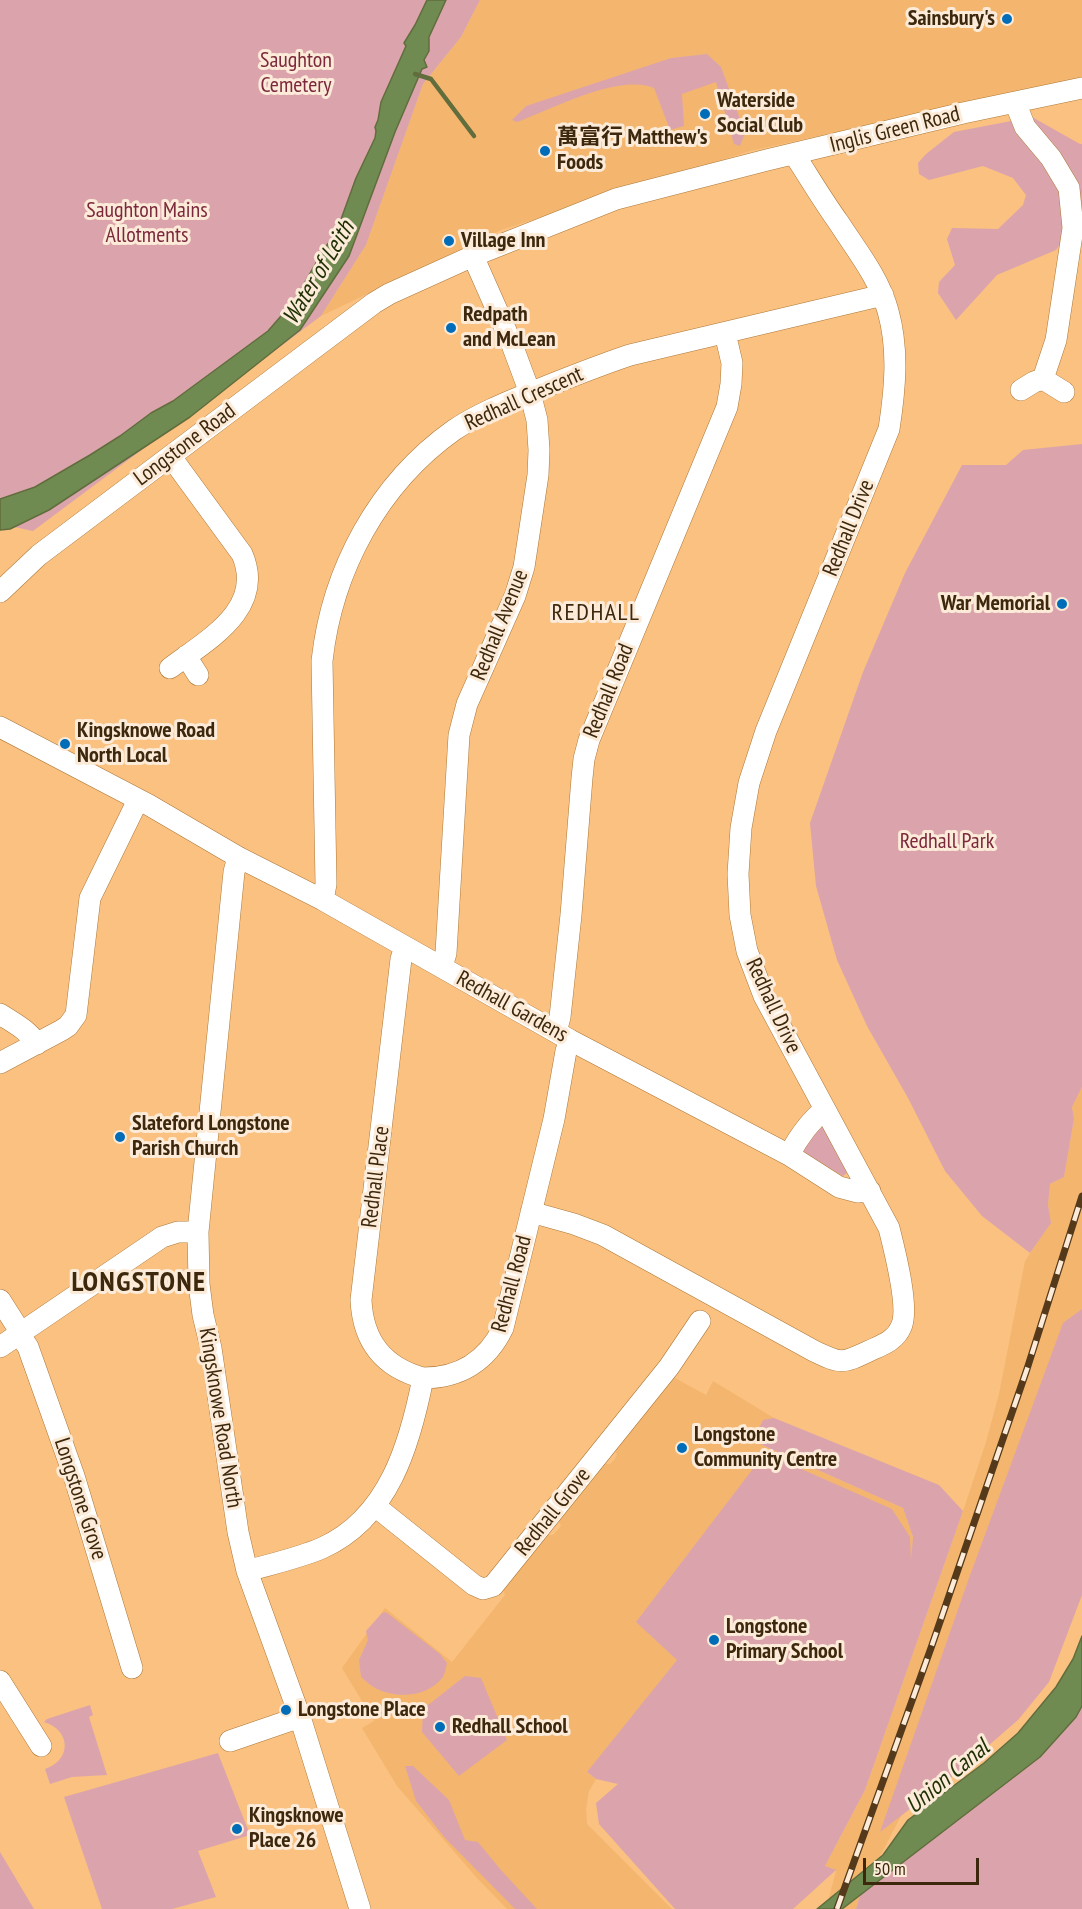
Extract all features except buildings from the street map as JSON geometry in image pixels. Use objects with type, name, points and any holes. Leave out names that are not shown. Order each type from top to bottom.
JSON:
[{"type":"street","name":"Inglis Green Road","points":[[374,303],[474,256],[616,200],[794,154],[1082,88]]},
{"type":"street","points":[[1014,102],[1025,127],[1051,158],[1069,188],[1073,228],[1056,340],[1043,379]]},
{"type":"street","name":"Redhall Drive","points":[[531,1212],[603,1235],[707,1308],[838,1362],[847,1362],[890,1341],[903,1325],[904,1314],[898,1264],[889,1227],[764,996],[747,951],[740,915],[738,874],[741,828],[749,783],[766,731],[889,429],[895,391],[895,355],[889,313],[883,295],[868,267],[794,154]]},
{"type":"street","name":"Redhall Avenue","points":[[442,967],[446,953],[459,735],[467,704],[515,596],[524,567],[532,520],[539,450],[537,420],[530,393],[474,256]]},
{"type":"street","name":"Redhall Crescent","points":[[322,900],[326,884],[322,661],[325,634],[333,600],[343,574],[372,515],[391,490],[427,452],[455,430],[483,413],[598,366],[630,355],[883,295]]},
{"type":"street","name":"Longstone Road","points":[[0,592],[39,555],[374,303]]},
{"type":"street","name":"Redhall Road","points":[[423,1378],[445,1376],[466,1369],[484,1356],[503,1329],[554,1119],[566,1051],[560,1017],[584,759],[603,703],[727,407],[732,363],[725,333]]},
{"type":"street","points":[[1021,390],[1043,379]]},
{"type":"street","points":[[1043,379],[1064,392]]},
{"type":"street","points":[[171,457],[247,564],[246,595],[237,613],[221,630],[178,662],[198,675]]},
{"type":"street","points":[[0,727],[238,856]]},
{"type":"street","points":[[0,1064],[68,1026],[76,1015],[90,898],[138,800]]},
{"type":"street","name":"Redhall Gardens","points":[[238,856],[322,900],[563,1036],[789,1155],[839,1186],[858,1192],[870,1191]]},
{"type":"street","name":"Kingsknowe Road North","points":[[238,856],[234,872],[198,1232],[199,1284],[203,1316],[211,1348],[238,1532],[247,1571],[300,1717],[360,1909]]},
{"type":"street","name":"Redhall Place","points":[[405,947],[401,959],[361,1300],[365,1326],[377,1350],[393,1365],[423,1378]]},
{"type":"street","points":[[0,1014],[23,1028],[32,1036],[36,1044]]},
{"type":"street","points":[[789,1155],[816,1116],[825,1108]]},
{"type":"street","points":[[0,1347],[162,1237],[178,1232],[198,1232]]},
{"type":"street","name":"Longstone Grove","points":[[0,1300],[28,1347],[74,1476],[132,1668]]},
{"type":"street","name":"Redhall Grove","points":[[375,1506],[474,1585],[483,1589],[493,1586],[669,1367],[707,1308]]},
{"type":"street","points":[[247,1571],[322,1548],[351,1530],[375,1506],[393,1479],[405,1452],[423,1378]]},
{"type":"street","points":[[0,1681],[41,1746]]},
{"type":"street","points":[[230,1741],[300,1717]]},
{"type":"shaded area","points":[[480,0],[1082,0],[1082,78],[750,151],[501,230],[321,316],[366,245],[423,84],[461,37]]},
{"type":"shaded area","points":[[1082,1087],[1082,1337],[903,1812],[860,1895],[856,1909],[826,1909],[836,1871],[825,1866],[865,1790],[986,1442],[999,1394],[1025,1261],[1050,1223],[1048,1205],[1050,1184],[1064,1177],[1074,1119],[1072,1107]]},
{"type":"shaded area","name":"Longstone Primary School","points":[[673,1377],[706,1395],[713,1381],[774,1418],[762,1445],[903,1508],[913,1537],[910,1589],[731,1841],[692,1827],[648,1783],[619,1784],[587,1772],[596,1779],[589,1791],[586,1809],[587,1824],[672,1909],[507,1909],[397,1786],[362,1728],[374,1721],[342,1668],[385,1608],[452,1662],[505,1595],[503,1590],[547,1535],[553,1535],[561,1526],[559,1521],[605,1464],[610,1464],[614,1460],[617,1455],[615,1450]]},
{"type":"green space","points":[[0,0],[480,0],[461,37],[423,84],[366,245],[321,316],[33,531],[0,524]]},
{"type":"green space","points":[[707,54],[721,67],[745,133],[740,146],[734,144],[716,82],[682,94],[684,126],[670,130],[654,88],[640,85],[623,85],[604,89],[517,122],[512,120],[526,106],[671,58]]},
{"type":"green space","points":[[1032,117],[1082,144],[1082,222],[1077,223],[1056,250],[997,275],[956,320],[938,293],[939,282],[955,265],[947,239],[952,228],[998,229],[1023,205],[1026,195],[1013,178],[983,166],[929,180],[919,174],[918,163],[954,132]]},
{"type":"green space","name":"Redhall Park","points":[[1082,444],[1082,1087],[1072,1107],[1074,1119],[1064,1177],[1050,1184],[1048,1205],[1051,1223],[1030,1253],[982,1216],[945,1171],[908,1098],[867,1026],[837,960],[816,886],[810,823],[863,672],[905,573],[962,465],[1006,465],[1023,450]]},
{"type":"green space","points":[[822,1124],[847,1173],[843,1176],[800,1151]]},
{"type":"green space","points":[[1082,1309],[1082,1595],[1049,1682],[1018,1720],[958,1772],[880,1832],[969,1578],[1063,1323]]},
{"type":"green space","name":"Longstone Primary School","points":[[774,1418],[939,1485],[963,1511],[865,1790],[825,1866],[836,1870],[793,1909],[675,1909],[599,1824],[596,1803],[618,1784],[596,1779],[587,1772],[677,1660],[636,1622],[765,1453],[892,1509],[910,1537],[911,1560],[913,1537],[903,1508],[762,1445],[756,1434],[763,1420]]},
{"type":"green space","points":[[386,1612],[440,1654],[447,1663],[443,1677],[437,1684],[421,1692],[403,1695],[377,1689],[361,1677],[359,1660],[368,1640],[366,1631],[382,1613]]},
{"type":"green space","points":[[465,1676],[481,1678],[507,1740],[459,1776],[422,1732],[423,1709]]},
{"type":"green space","points":[[90,1705],[93,1715],[89,1717],[107,1775],[72,1777],[50,1784],[45,1769],[60,1759],[65,1745],[59,1731],[44,1722]]},
{"type":"green space","points":[[1082,1706],[1082,1909],[856,1909],[860,1895],[1040,1757],[1076,1717]]},
{"type":"green space","points":[[218,1753],[250,1835],[198,1851],[216,1897],[172,1909],[102,1909],[64,1797]]},
{"type":"green space","points":[[405,1766],[413,1766],[449,1800],[465,1840],[478,1842],[537,1909],[515,1909],[444,1837],[416,1801]]},
{"type":"green space","points":[[0,1852],[34,1909],[0,1909]]},
{"type":"water","name":"Water of Leith","points":[[427,0],[446,0],[429,37],[429,51],[424,60],[427,67],[422,69],[395,132],[349,256],[300,330],[190,417],[49,510],[10,529],[0,530],[0,499],[35,487],[90,455],[151,413],[173,401],[268,331],[294,301],[324,249],[336,233],[356,178],[375,138],[375,127],[381,102],[406,46],[404,43]]},
{"type":"water","points":[[1082,1636],[1082,1706],[1076,1717],[1040,1757],[842,1909],[817,1909],[883,1855],[908,1820],[984,1763],[1018,1733],[1056,1687],[1073,1659]]},
{"type":"waterway","points":[[415,74],[431,79],[474,136]]},
{"type":"railway","points":[[837,1909],[931,1648],[1027,1369],[1082,1196]]},
{"type":"place","name":"Sainsbury's","points":[[1007,19]]},
{"type":"place","name":"Waterside Social Club","points":[[705,114]]},
{"type":"place","name":"萬富行 Matthew's Foods","points":[[545,151]]},
{"type":"place","name":"Village Inn","points":[[449,241]]},
{"type":"place","name":"Redpath and McLean","points":[[451,328]]},
{"type":"place","name":"War Memorial","points":[[1062,604]]},
{"type":"place","name":"Kingsknowe Road North Local","points":[[65,744]]},
{"type":"place","name":"Slateford Longstone Parish Church","points":[[120,1137]]},
{"type":"place","name":"Longstone Community Centre","points":[[682,1448]]},
{"type":"place","name":"Longstone Primary School","points":[[714,1640]]},
{"type":"place","name":"Longstone Place","points":[[286,1710]]},
{"type":"place","name":"Redhall School","points":[[440,1727]]},
{"type":"place","name":"Kingsknowe Place 26","points":[[237,1829]]},
{"type":"district","name":"REDHALL","points":[[596,613]]},
{"type":"district","name":"LONGSTONE","points":[[139,1283]]},
{"type":"park label","name":"Saughton Cemetery","points":[[296,74]]},
{"type":"park label","name":"Saughton Mains Allotments","points":[[147,224]]},
{"type":"water label","name":"Union Canal","points":[[948,1777]]}]
